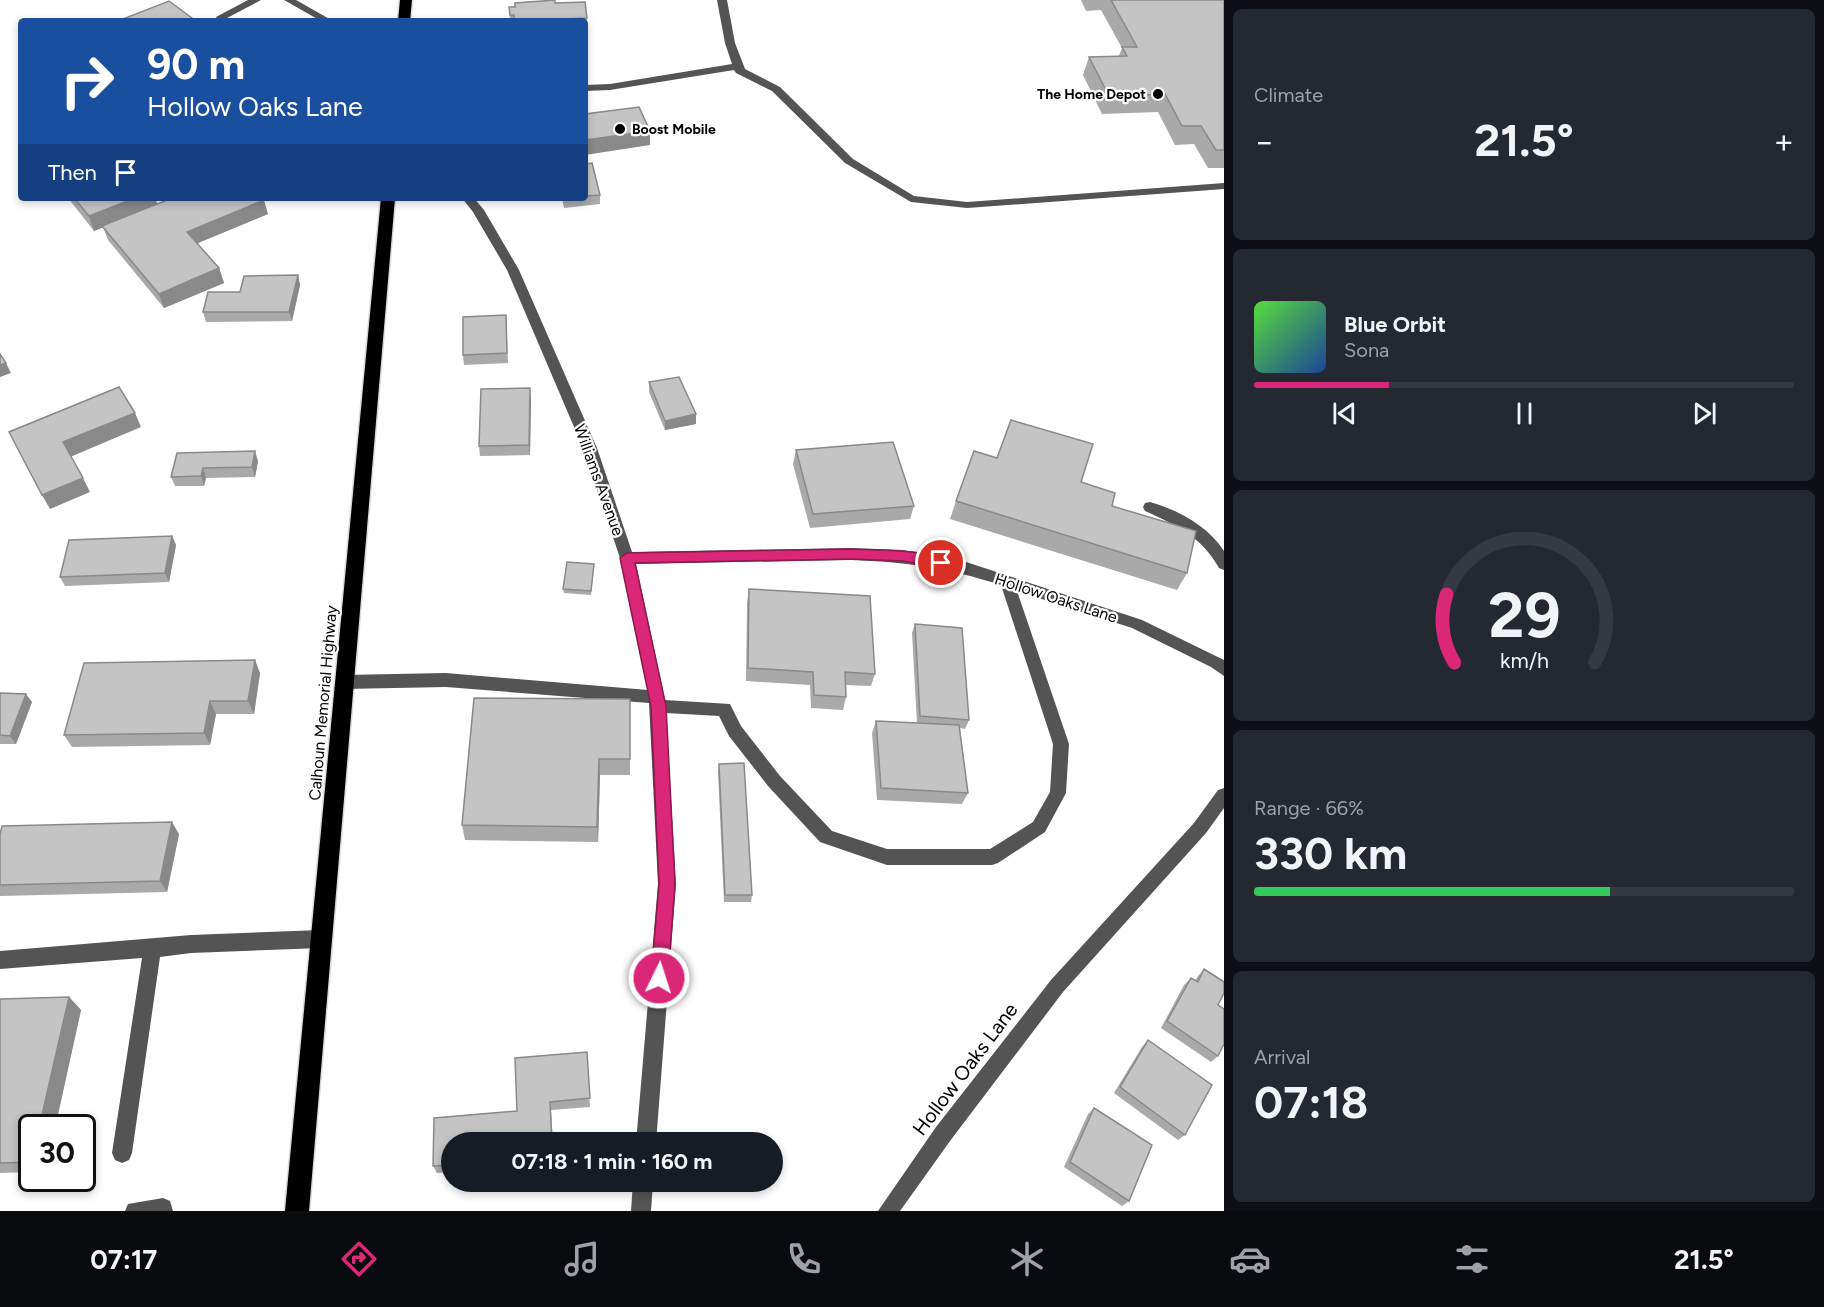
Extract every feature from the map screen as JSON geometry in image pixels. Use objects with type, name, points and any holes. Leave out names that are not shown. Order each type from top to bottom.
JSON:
[{"type":"highway","points":[[404,18],[406,0]]},
{"type":"highway","name":"Calhoun Memorial Highway","points":[[297,1211],[388,201]]},
{"type":"street","points":[[222,18],[256,0]]},
{"type":"street","points":[[722,0],[740,71],[776,89],[849,161],[911,200],[967,205],[1224,186]]},
{"type":"street","points":[[293,1],[323,18]]},
{"type":"street","points":[[588,88],[610,87],[737,66]]},
{"type":"street","name":"Williams Avenue","points":[[470,201],[513,270],[590,448],[627,558],[657,702],[667,884],[647,1132]]},
{"type":"street","points":[[1150,507],[1198,530],[1220,555],[1224,564]]},
{"type":"street","name":"Hollow Oaks Lane","points":[[627,558],[851,554],[903,556],[960,566],[1137,624],[1216,662],[1224,669]]},
{"type":"street","points":[[345,682],[446,680],[724,709],[735,731],[774,781],[826,837],[887,857],[992,857],[1040,827],[1058,793],[1061,744],[1007,582]]},
{"type":"street","name":"Hollow Oaks Lane","points":[[888,1211],[943,1134],[1057,986],[1200,828],[1224,795]]},
{"type":"street","points":[[0,960],[152,950],[191,944],[321,939]]},
{"type":"street","points":[[122,1153],[152,950]]},
{"type":"street","points":[[641,1211],[642,1192]]},
{"type":"street","points":[[135,1211],[163,1208],[163,1211]]},
{"type":"building","points":[[555,0],[555,3],[585,2],[587,18],[514,18],[514,15],[510,15],[509,7],[515,7],[515,3]]},
{"type":"building","name":"The Home Depot","points":[[1111,0],[1224,0],[1224,150],[1216,150],[1201,126],[1182,126],[1165,94],[1109,96],[1089,57],[1127,56],[1122,47],[1137,47]]},
{"type":"building","points":[[169,1],[192,18],[126,18]]},
{"type":"building","points":[[639,107],[650,131],[588,140],[588,114]]},
{"type":"building","points":[[592,163],[600,195],[588,196],[588,164]]},
{"type":"building","points":[[76,201],[127,201],[89,216]]},
{"type":"building","points":[[164,201],[262,201],[187,232],[219,268],[159,294],[102,226]]},
{"type":"building","points":[[298,275],[289,312],[203,312],[208,292],[240,292],[244,276]]},
{"type":"building","points":[[506,315],[507,353],[463,355],[463,317]]},
{"type":"building","points":[[0,354],[6,363],[0,365]]},
{"type":"building","points":[[679,377],[696,414],[665,421],[649,382]]},
{"type":"building","points":[[119,387],[135,413],[63,442],[83,478],[42,495],[9,432]]},
{"type":"building","points":[[530,388],[529,445],[479,446],[481,389]]},
{"type":"building","points":[[1011,420],[1093,444],[1081,482],[1115,493],[1112,506],[1196,531],[1187,573],[956,501],[974,451],[997,458]]},
{"type":"building","points":[[893,442],[914,506],[813,514],[796,450]]},
{"type":"building","points":[[255,451],[252,467],[203,468],[201,476],[171,477],[177,453]]},
{"type":"building","points":[[172,536],[165,573],[60,577],[69,540]]},
{"type":"building","points":[[567,562],[594,564],[591,591],[563,589]]},
{"type":"building","points":[[749,589],[870,596],[875,674],[845,672],[846,697],[814,695],[813,672],[748,668]]},
{"type":"building","points":[[915,624],[962,628],[969,720],[920,716]]},
{"type":"building","points":[[255,660],[248,701],[210,701],[204,733],[64,735],[84,663]]},
{"type":"building","points":[[0,693],[26,694],[10,736],[0,735]]},
{"type":"building","points":[[474,698],[630,699],[630,759],[599,759],[597,827],[462,825]]},
{"type":"building","points":[[876,721],[959,725],[968,793],[881,788]]},
{"type":"building","points":[[744,763],[752,895],[725,895],[719,764]]},
{"type":"building","points":[[172,822],[160,881],[0,885],[2,826]]},
{"type":"building","points":[[1204,969],[1224,982],[1224,993],[1218,1005],[1224,1009],[1224,1044],[1218,1056],[1167,1021],[1191,978],[1198,982]]},
{"type":"building","points":[[69,997],[42,1114],[18,1114],[18,1162],[0,1163],[0,999]]},
{"type":"building","points":[[1148,1040],[1212,1085],[1185,1135],[1120,1087]]},
{"type":"building","points":[[587,1052],[590,1098],[550,1102],[551,1132],[441,1132],[441,1166],[433,1166],[434,1118],[517,1111],[515,1058]]},
{"type":"building","points":[[1094,1108],[1152,1145],[1129,1201],[1070,1162]]},
{"type":"place","name":"The Home Depot","points":[[1158,94]]},
{"type":"place","name":"Boost Mobile","points":[[620,129]]},
{"type":"route","points":[[659,978],[667,884],[658,706],[627,558],[851,554],[903,556],[941,563]]}]
